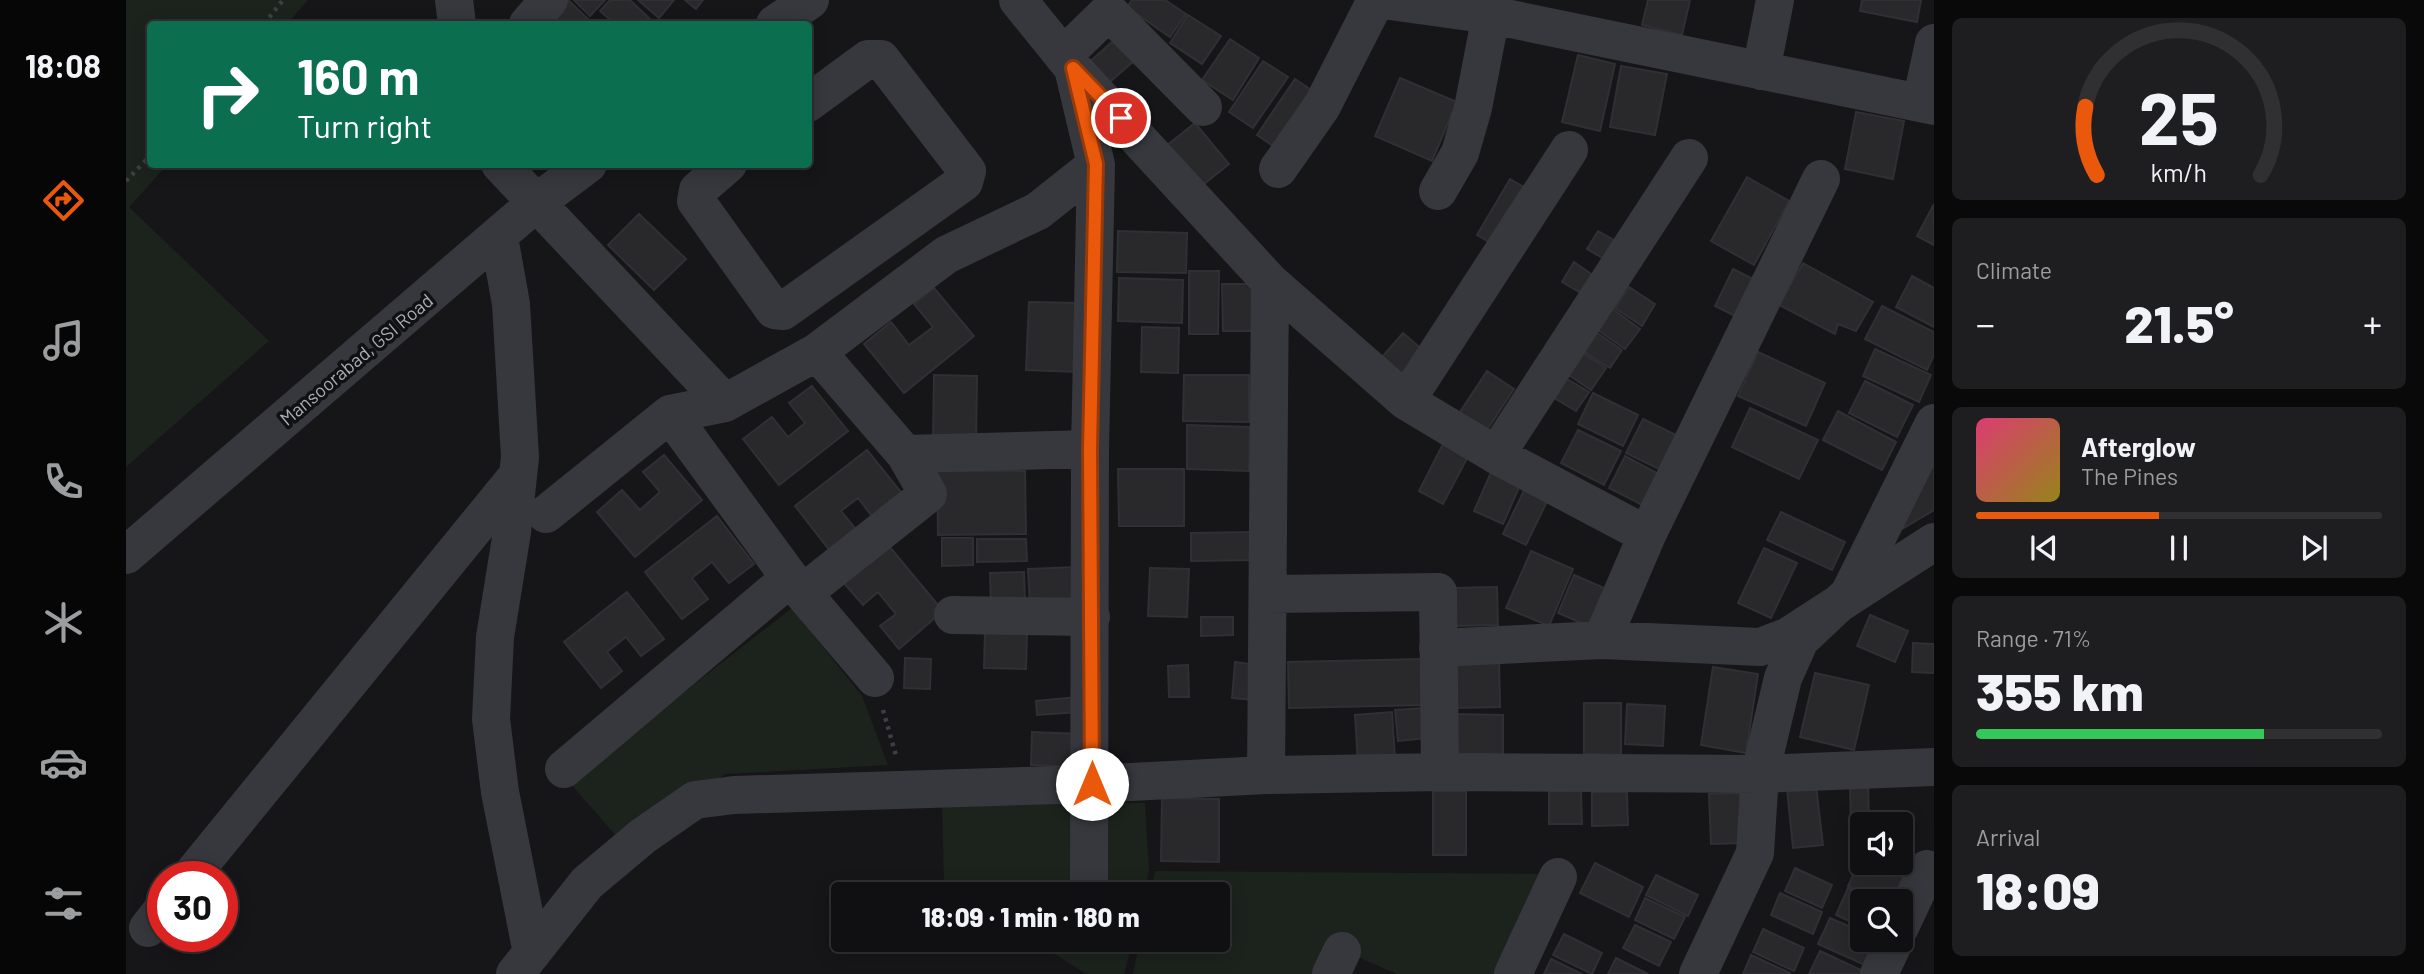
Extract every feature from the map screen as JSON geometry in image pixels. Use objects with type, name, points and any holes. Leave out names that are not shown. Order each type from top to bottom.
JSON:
[{"type":"street","points":[[454,0],[457,21]]},
{"type":"street","points":[[531,21],[549,0]]},
{"type":"street","points":[[1018,0],[1068,62],[1270,282],[1406,401],[1496,455],[1647,534]]},
{"type":"street","points":[[1278,169],[1322,106],[1376,0]]},
{"type":"street","points":[[1384,0],[1491,15],[1928,105],[1934,43]]},
{"type":"street","points":[[1761,71],[1775,0]]},
{"type":"street","points":[[1068,62],[1104,16],[1112,15],[1203,107]]},
{"type":"street","points":[[1438,191],[1460,153],[1473,108],[1491,15]]},
{"type":"street","points":[[723,168],[698,190],[696,201],[774,310],[783,311],[964,182],[967,171],[881,59],[868,59],[812,100]]},
{"type":"street","points":[[1068,62],[1096,164],[1090,449],[1092,784],[1088,803],[1089,882]]},
{"type":"street","points":[[1406,401],[1569,149]]},
{"type":"street","points":[[1496,455],[1689,159]]},
{"type":"street","points":[[546,514],[670,414],[725,403],[817,352],[946,255],[1038,211],[1096,164]]},
{"type":"street","points":[[504,168],[725,403]]},
{"type":"street","name":"Mansoorabad, GSI Road","points":[[126,555],[536,203],[583,168]]},
{"type":"street","points":[[1602,640],[1647,534],[1821,179]]},
{"type":"street","points":[[499,237],[511,304],[520,457],[512,532],[495,637],[491,719],[523,963]]},
{"type":"street","points":[[1266,775],[1270,282]]},
{"type":"street","points":[[564,769],[797,585],[928,494],[905,454],[817,352]]},
{"type":"street","points":[[670,414],[797,585],[875,678]]},
{"type":"street","points":[[1698,974],[1755,853],[1760,774],[1783,678],[1800,640],[1849,594],[1934,423]]},
{"type":"street","points":[[905,454],[1090,449]]},
{"type":"street","points":[[203,861],[517,475]]},
{"type":"street","points":[[1438,648],[1602,640],[1760,647],[1787,637],[1849,594],[1934,542]]},
{"type":"street","points":[[1268,594],[1438,592],[1440,772]]},
{"type":"street","points":[[953,615],[1091,617]]},
{"type":"street","points":[[523,963],[587,883],[643,836],[695,800],[734,794],[1092,784],[1266,775],[1440,772],[1760,774],[1934,767]]},
{"type":"street","points":[[1913,899],[1927,869]]},
{"type":"street","points":[[1513,974],[1558,877]]},
{"type":"street","points":[[1879,974],[1889,952]]},
{"type":"path","points":[[266,21],[283,0]]},
{"type":"path","points":[[126,181],[147,159]]},
{"type":"path","points":[[875,678],[905,788]]},
{"type":"shaded area","points":[[126,0],[308,0],[290,21],[147,21],[147,168],[164,168],[129,207],[269,341],[126,467]]},
{"type":"shaded area","points":[[792,608],[862,696],[888,765],[726,774],[618,838],[569,782]]},
{"type":"shaded area","points":[[1145,803],[1149,871],[1146,882],[944,882],[942,804]]},
{"type":"shaded area","points":[[1155,871],[1543,874],[1496,974],[1397,974],[1333,946],[1320,974],[1133,974],[1138,952],[1230,952],[1230,882],[1153,882]]},
{"type":"shaded area","points":[[1052,952],[1130,952],[1124,974],[1086,974]]},
{"type":"building","points":[[564,0],[568,0],[588,19],[553,21],[548,16]]},
{"type":"building","points":[[574,0],[605,0],[590,16]]},
{"type":"building","points":[[610,0],[630,0],[651,20],[612,21],[600,11]]},
{"type":"building","points":[[638,0],[674,0],[659,18]]},
{"type":"building","points":[[685,0],[703,0],[696,9]]},
{"type":"building","points":[[1132,0],[1165,0],[1186,14],[1170,37],[1127,7]]},
{"type":"building","points":[[1648,0],[1690,0],[1682,35],[1642,25]]},
{"type":"building","points":[[1862,0],[1921,0],[1917,22],[1860,11]]},
{"type":"building","points":[[1188,15],[1221,36],[1202,64],[1170,43]]},
{"type":"building","points":[[1121,34],[1141,55],[1105,86],[1086,65]]},
{"type":"building","points":[[1230,39],[1259,58],[1233,100],[1202,80]]},
{"type":"building","points":[[1578,55],[1615,64],[1600,131],[1562,122]]},
{"type":"building","points":[[1263,61],[1288,77],[1253,128],[1229,112]]},
{"type":"building","points":[[1621,66],[1667,74],[1655,135],[1610,127]]},
{"type":"building","points":[[1400,78],[1457,102],[1432,161],[1375,136]]},
{"type":"building","points":[[1295,79],[1320,96],[1282,152],[1257,135]]},
{"type":"building","points":[[1856,112],[1904,121],[1893,179],[1845,169]]},
{"type":"building","points":[[1195,123],[1229,164],[1199,188],[1165,147]]},
{"type":"building","points":[[1747,177],[1789,201],[1754,265],[1711,241]]},
{"type":"building","points":[[1510,179],[1527,189],[1494,245],[1477,235]]},
{"type":"building","points":[[1934,204],[1934,245],[1917,236]]},
{"type":"building","points":[[639,214],[686,259],[654,290],[608,245]]},
{"type":"building","points":[[1118,231],[1187,233],[1186,273],[1117,272]]},
{"type":"building","points":[[1598,231],[1626,247],[1616,266],[1587,249]]},
{"type":"building","points":[[1574,262],[1597,278],[1586,296],[1562,282]]},
{"type":"building","points":[[1803,263],[1873,302],[1856,331],[1838,324],[1835,334],[1779,305]]},
{"type":"building","points":[[1733,269],[1759,282],[1741,319],[1715,306]]},
{"type":"building","points":[[1189,271],[1219,271],[1218,334],[1189,334]]},
{"type":"building","points":[[1912,276],[1934,288],[1934,327],[1896,307]]},
{"type":"building","points":[[1119,278],[1183,280],[1182,323],[1118,321]]},
{"type":"building","points":[[1222,284],[1260,284],[1260,331],[1223,331]]},
{"type":"building","points":[[1629,287],[1655,304],[1642,326],[1615,308]]},
{"type":"building","points":[[934,288],[974,336],[904,393],[864,344],[891,322],[909,345],[933,327],[914,304]]},
{"type":"building","points":[[1029,302],[1080,303],[1078,372],[1026,370]]},
{"type":"building","points":[[1882,306],[1934,332],[1934,355],[1927,370],[1865,339]]},
{"type":"building","points":[[1610,307],[1640,329],[1625,349],[1595,328]]},
{"type":"building","points":[[1142,327],[1179,328],[1178,373],[1141,372]]},
{"type":"building","points":[[1593,330],[1622,350],[1610,368],[1580,349]]},
{"type":"building","points":[[1403,333],[1424,351],[1399,381],[1377,363]]},
{"type":"building","points":[[1575,348],[1606,368],[1591,390],[1560,369]]},
{"type":"building","points":[[1875,349],[1931,375],[1919,402],[1863,376]]},
{"type":"building","points":[[1758,352],[1825,383],[1806,426],[1738,396]]},
{"type":"building","points":[[1487,371],[1514,389],[1485,433],[1458,415]]},
{"type":"building","points":[[1554,371],[1589,392],[1576,411],[1542,391]]},
{"type":"building","points":[[934,375],[977,376],[976,444],[933,443]]},
{"type":"building","points":[[1184,375],[1249,375],[1249,422],[1183,421]]},
{"type":"building","points":[[1865,381],[1913,405],[1897,437],[1849,413]]},
{"type":"building","points":[[812,386],[848,431],[779,485],[743,439],[772,417],[788,437],[805,423],[789,403]]},
{"type":"building","points":[[1593,393],[1638,415],[1623,446],[1578,424]]},
{"type":"building","points":[[1750,408],[1818,440],[1799,479],[1732,447]]},
{"type":"building","points":[[1838,411],[1896,442],[1882,470],[1823,440]]},
{"type":"building","points":[[1643,419],[1680,437],[1663,471],[1626,453]]},
{"type":"building","points":[[1187,425],[1250,427],[1249,471],[1187,469]]},
{"type":"building","points":[[1578,430],[1621,451],[1604,485],[1561,463]]},
{"type":"building","points":[[1446,438],[1471,451],[1443,504],[1419,491]]},
{"type":"building","points":[[867,450],[904,496],[874,519],[858,498],[841,511],[858,532],[831,552],[795,506]]},
{"type":"building","points":[[664,455],[702,500],[635,557],[597,512],[622,490],[640,510],[660,492],[643,472]]},
{"type":"building","points":[[1625,456],[1662,476],[1646,507],[1609,488]]},
{"type":"building","points":[[1934,463],[1934,510],[1902,529]]},
{"type":"building","points":[[1118,469],[1184,469],[1184,526],[1119,526]]},
{"type":"building","points":[[1492,470],[1521,483],[1503,524],[1474,511]]},
{"type":"building","points":[[937,471],[1025,471],[1026,534],[938,535]]},
{"type":"building","points":[[1529,480],[1552,491],[1526,545],[1503,534]]},
{"type":"building","points":[[1781,512],[1845,542],[1832,570],[1767,540]]},
{"type":"building","points":[[717,516],[754,564],[729,583],[712,562],[692,578],[708,599],[682,619],[645,572]]},
{"type":"building","points":[[1255,532],[1255,560],[1191,561],[1191,533]]},
{"type":"building","points":[[942,538],[973,538],[973,565],[942,566]]},
{"type":"building","points":[[977,539],[1026,539],[1027,561],[977,562]]},
{"type":"building","points":[[888,545],[943,611],[899,649],[880,626],[896,614],[878,592],[863,605],[843,582]]},
{"type":"building","points":[[1764,548],[1797,563],[1771,618],[1738,603]]},
{"type":"building","points":[[1531,551],[1573,569],[1549,626],[1506,608]]},
{"type":"building","points":[[1077,567],[1078,604],[1030,606],[1028,569]]},
{"type":"building","points":[[1150,568],[1189,569],[1187,617],[1148,616]]},
{"type":"building","points":[[1024,572],[1025,605],[991,605],[990,573]]},
{"type":"building","points":[[1574,575],[1609,590],[1593,628],[1558,613]]},
{"type":"building","points":[[1497,587],[1498,625],[1451,626],[1451,588]]},
{"type":"building","points":[[627,592],[664,639],[641,656],[626,637],[607,652],[622,671],[601,688],[564,642]]},
{"type":"building","points":[[1870,615],[1908,631],[1895,662],[1857,646]]},
{"type":"building","points":[[1201,617],[1233,617],[1233,635],[1201,636]]},
{"type":"building","points":[[985,632],[1027,632],[1026,669],[984,668]]},
{"type":"building","points":[[1913,643],[1934,644],[1934,673],[1912,672]]},
{"type":"building","points":[[905,658],[931,659],[930,689],[904,688]]},
{"type":"building","points":[[1423,659],[1424,705],[1289,708],[1288,662]]},
{"type":"building","points":[[1454,659],[1499,659],[1500,707],[1455,708]]},
{"type":"building","points":[[1235,662],[1258,665],[1254,700],[1232,698]]},
{"type":"building","points":[[1188,665],[1189,697],[1169,697],[1168,666]]},
{"type":"building","points":[[1713,667],[1758,674],[1746,753],[1701,745]]},
{"type":"building","points":[[1815,673],[1869,685],[1854,750],[1800,737]]},
{"type":"building","points":[[1077,697],[1079,712],[1037,715],[1036,701]]},
{"type":"building","points":[[1584,703],[1621,703],[1621,755],[1584,754]]},
{"type":"building","points":[[1627,704],[1665,706],[1663,746],[1625,744]]},
{"type":"building","points":[[1424,708],[1427,738],[1398,741],[1395,710]]},
{"type":"building","points":[[1392,712],[1395,761],[1358,763],[1355,715]]},
{"type":"building","points":[[1453,714],[1503,715],[1503,757],[1453,757]]},
{"type":"building","points":[[1032,732],[1081,734],[1079,767],[1031,765]]},
{"type":"building","points":[[1850,780],[1868,780],[1869,812],[1851,812]]},
{"type":"building","points":[[1816,786],[1823,845],[1793,848],[1787,789]]},
{"type":"building","points":[[1581,790],[1582,824],[1549,824],[1549,791]]},
{"type":"building","points":[[1433,791],[1466,791],[1466,855],[1433,855]]},
{"type":"building","points":[[1592,792],[1627,792],[1628,825],[1592,826]]},
{"type":"building","points":[[1740,793],[1742,843],[1711,844],[1709,794]]},
{"type":"building","points":[[1162,798],[1219,799],[1219,862],[1161,861]]},
{"type":"building","points":[[1595,863],[1643,887],[1629,917],[1580,893]]},
{"type":"building","points":[[1795,868],[1832,885],[1822,908],[1785,891]]},
{"type":"building","points":[[1917,873],[1907,889],[1855,889],[1848,886],[1853,875]]},
{"type":"building","points":[[1656,875],[1698,895],[1688,916],[1646,895]]},
{"type":"building","points":[[1848,888],[1850,889],[1850,921],[1836,915]]},
{"type":"building","points":[[1780,893],[1822,912],[1813,934],[1771,915]]},
{"type":"building","points":[[1645,898],[1685,917],[1674,939],[1635,920]]},
{"type":"building","points":[[1830,918],[1850,927],[1850,952],[1873,952],[1867,966],[1818,944]]},
{"type":"building","points":[[1635,925],[1671,942],[1659,966],[1623,948]]},
{"type":"building","points":[[1763,929],[1804,948],[1794,971],[1753,952]]},
{"type":"building","points":[[1564,934],[1602,953],[1592,974],[1553,955]]},
{"type":"building","points":[[1820,951],[1861,970],[1860,974],[1809,974]]},
{"type":"building","points":[[1751,955],[1790,973],[1743,974]]},
{"type":"building","points":[[1616,958],[1648,974],[1608,974]]},
{"type":"building","points":[[1551,959],[1582,974],[1544,974]]},
{"type":"route","points":[[1092,784],[1090,449],[1096,164],[1073,68],[1121,118]]}]
